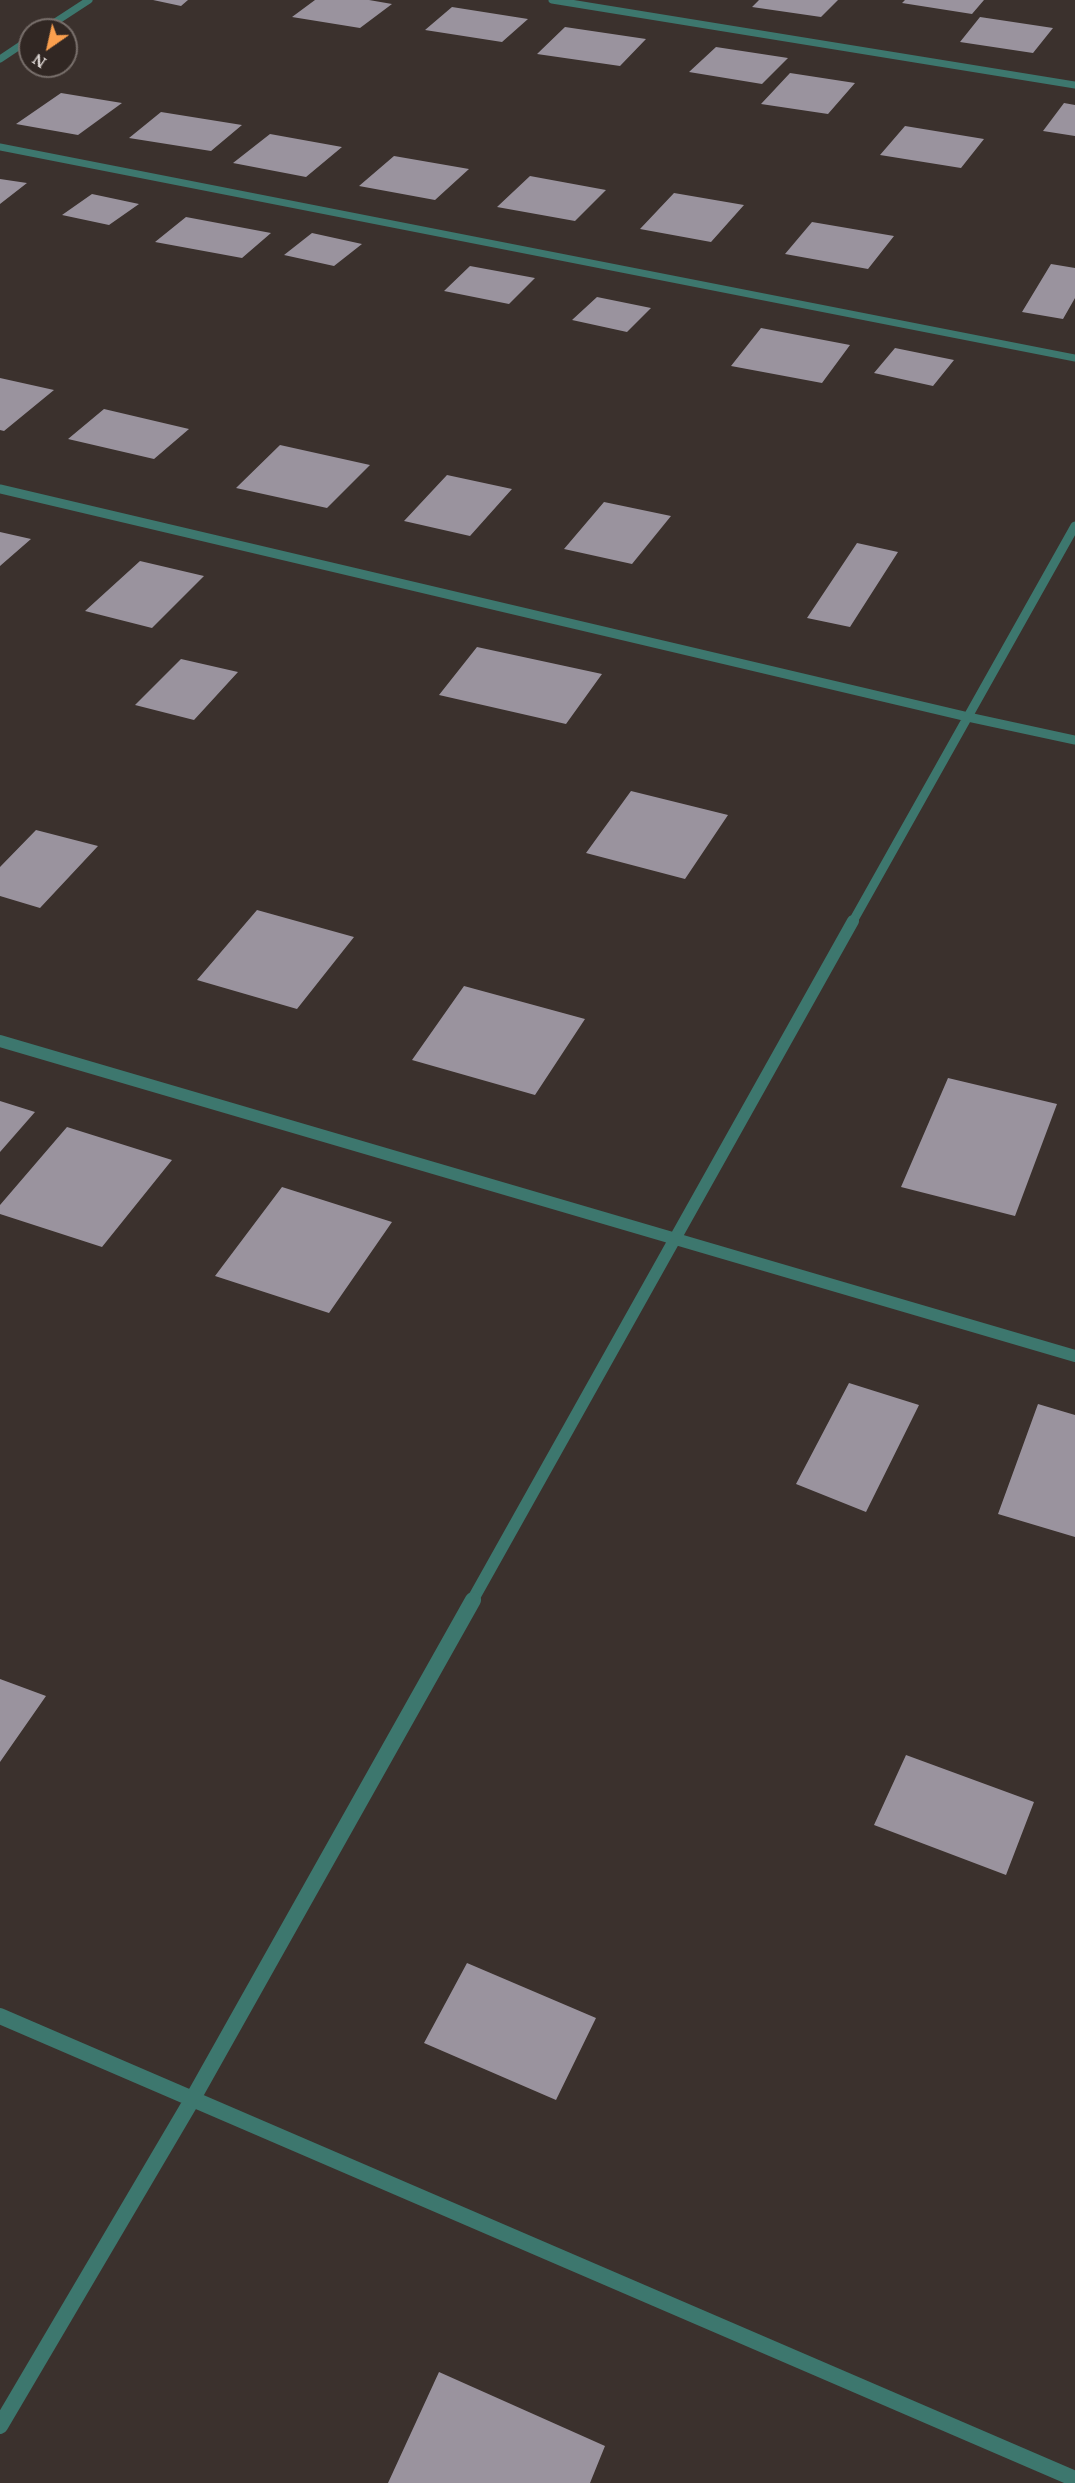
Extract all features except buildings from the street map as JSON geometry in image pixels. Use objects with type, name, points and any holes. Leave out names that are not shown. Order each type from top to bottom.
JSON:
[{"type":"street","points":[[61,18],[89,0]]},
{"type":"street","points":[[552,0],[1075,85]]},
{"type":"street","points":[[0,59],[18,47]]},
{"type":"street","points":[[0,147],[1075,358]]},
{"type":"street","points":[[0,489],[968,717],[1075,740]]},
{"type":"street","points":[[0,2426],[192,2100],[1075,526]]},
{"type":"street","points":[[0,1041],[1075,1356]]},
{"type":"street","points":[[0,2016],[1075,2479]]}]
